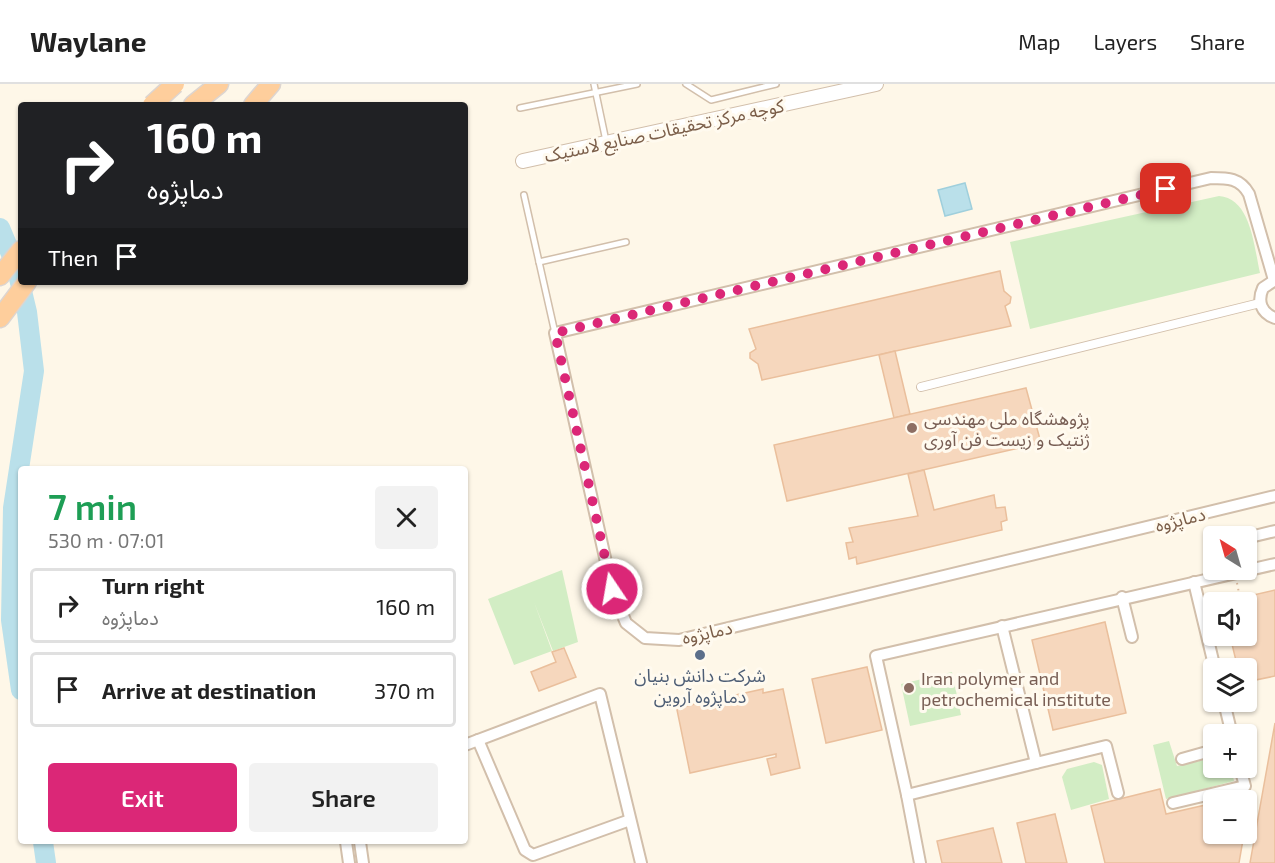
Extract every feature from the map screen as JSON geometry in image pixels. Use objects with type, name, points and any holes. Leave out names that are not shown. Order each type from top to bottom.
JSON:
[{"type":"highway","points":[[158,84],[165,102]]},
{"type":"highway","points":[[155,102],[176,84]]},
{"type":"highway","points":[[256,102],[271,84]]},
{"type":"highway","points":[[197,102],[215,87]]},
{"type":"highway","points":[[0,276],[18,254]]},
{"type":"highway","points":[[0,318],[25,285]]},
{"type":"street","name":"کوچه مرکز تحقیقات صنایع لاستیک","points":[[523,161],[876,84]]},
{"type":"street","points":[[555,333],[1211,178],[1231,178],[1244,185],[1249,194],[1274,280],[1263,288],[1260,303],[1265,312],[1275,318]]},
{"type":"street","points":[[921,387],[1260,303]]},
{"type":"street","name":"دماپژوه","points":[[555,333],[612,589],[626,623],[645,638],[679,640],[1275,496]]},
{"type":"street","points":[[1257,535],[1275,531]]},
{"type":"street","points":[[1257,567],[1275,564]]},
{"type":"street","points":[[920,863],[908,795],[876,656],[1203,579]]},
{"type":"street","points":[[1194,582],[1212,658]]},
{"type":"street","points":[[1122,597],[1132,637]]},
{"type":"street","points":[[1002,626],[1036,763]]},
{"type":"street","points":[[468,744],[600,694],[641,863]]},
{"type":"street","points":[[478,740],[525,850],[533,855],[630,820]]},
{"type":"street","points":[[908,795],[1106,746],[1118,793]]},
{"type":"street","points":[[1182,759],[1203,753]]},
{"type":"street","points":[[1173,803],[1245,786],[1243,778]]},
{"type":"street","points":[[346,844],[350,863]]},
{"type":"street","points":[[360,844],[363,863]]},
{"type":"lane","points":[[594,84],[606,143]]},
{"type":"lane","points":[[520,108],[637,84]]},
{"type":"lane","points":[[686,84],[711,100],[776,84]]},
{"type":"lane","points":[[524,195],[555,333]]},
{"type":"lane","points":[[539,262],[626,242]]},
{"type":"green space","points":[[1219,196],[1230,199],[1244,214],[1253,238],[1260,273],[1030,329],[1010,242]]},
{"type":"green space","points":[[562,570],[578,642],[553,651],[534,602],[552,651],[514,665],[488,599]]},
{"type":"green space","points":[[952,672],[961,715],[910,726],[901,684]]},
{"type":"green space","points":[[1169,741],[1177,766],[1203,760],[1203,778],[1233,778],[1234,781],[1166,799],[1153,745]]},
{"type":"green space","points":[[1094,762],[1102,765],[1109,799],[1071,810],[1062,777],[1067,769]]},
{"type":"water","points":[[965,183],[972,209],[945,216],[938,190]]},
{"type":"building","points":[[1000,271],[1004,291],[1011,297],[1010,303],[1005,306],[1011,326],[762,380],[758,364],[750,358],[750,353],[756,349],[749,329]]},
{"type":"building","points":[[895,351],[910,414],[894,418],[879,355]]},
{"type":"building","points":[[1026,388],[1041,443],[787,501],[774,445]]},
{"type":"building","points":[[924,470],[934,510],[994,495],[996,508],[1005,507],[1007,520],[1001,522],[1002,530],[857,564],[856,557],[849,559],[846,543],[853,542],[849,528],[918,516],[908,474]]},
{"type":"building","points":[[1275,590],[1275,676],[1257,680],[1257,658],[1235,658],[1232,646],[1257,646],[1257,594]]},
{"type":"building","points":[[1105,622],[1126,713],[1053,730],[1032,640]]},
{"type":"building","points":[[564,648],[576,677],[539,691],[531,672],[556,662],[552,652]]},
{"type":"building","points":[[867,667],[882,730],[826,743],[812,679]]},
{"type":"building","points":[[763,689],[763,693],[783,689],[800,768],[771,775],[767,759],[776,757],[776,754],[690,773],[676,705],[685,703],[686,706]]},
{"type":"building","points":[[1275,723],[1275,863],[1250,863],[1253,844],[1257,844],[1257,824]]},
{"type":"building","points":[[1160,789],[1166,814],[1203,806],[1203,844],[1242,844],[1239,863],[1105,863],[1091,806]]},
{"type":"building","points":[[1055,814],[1067,863],[1026,863],[1017,823]]},
{"type":"building","points":[[993,828],[1002,863],[942,863],[937,841]]},
{"type":"waterway","points":[[0,228],[18,274]]},
{"type":"waterway","points":[[19,466],[34,371],[27,312],[21,285]]},
{"type":"waterway","points":[[18,475],[13,508],[11,620],[18,669]]},
{"type":"waterway","points":[[43,844],[46,863]]},
{"type":"place","name":"پژوهشگاه ملی مهندسی ژنتیک و زیست فن آوری","points":[[912,428]]},
{"type":"place","name":"شرکت دانش بنیان دماپژوه آروین","points":[[700,655]]},
{"type":"place","name":"Iran polymer and petrochemical institute","points":[[909,688]]},
{"type":"route","points":[[612,589],[555,333],[1166,189]]}]
